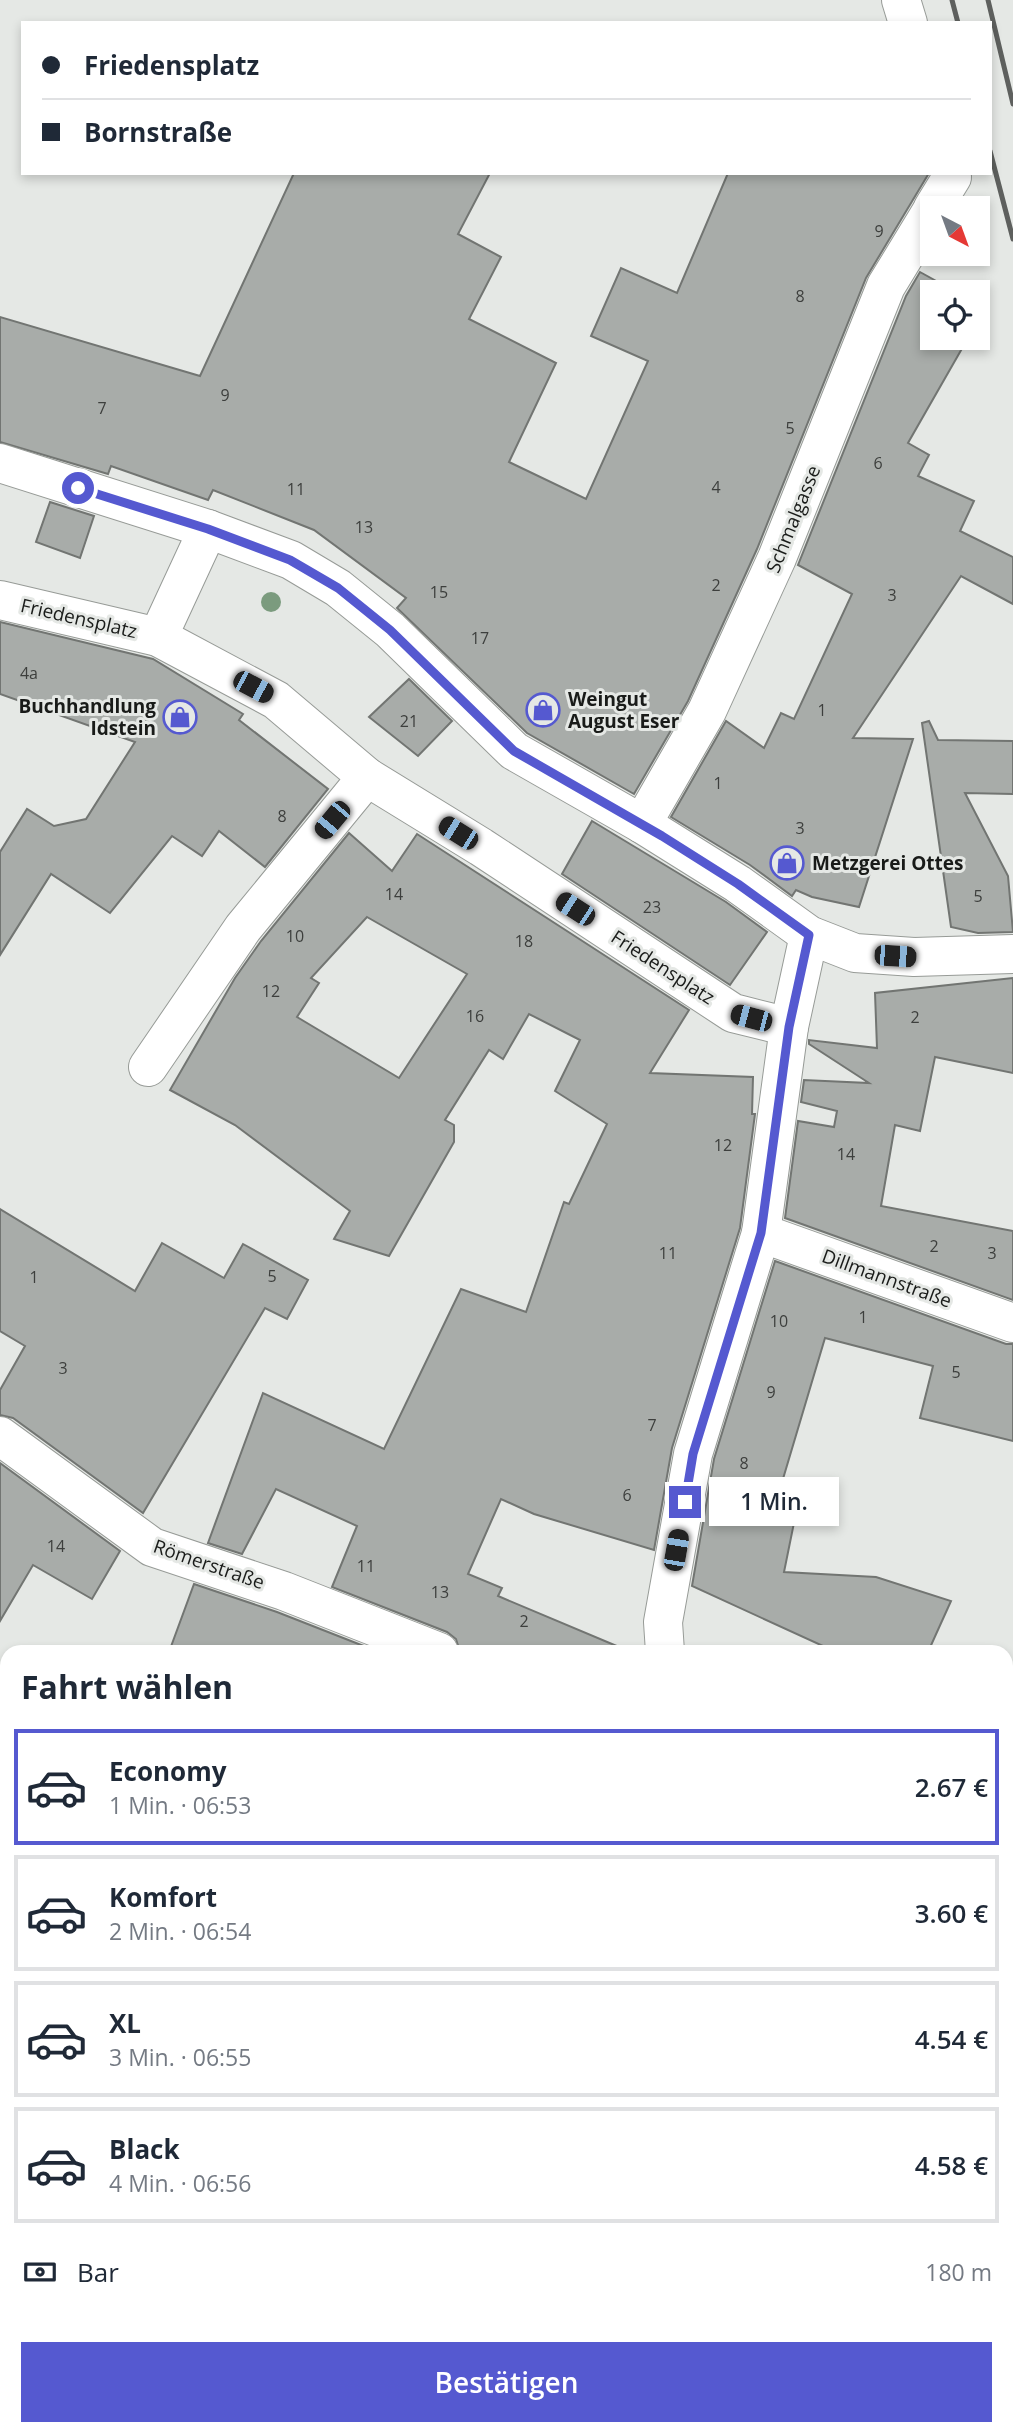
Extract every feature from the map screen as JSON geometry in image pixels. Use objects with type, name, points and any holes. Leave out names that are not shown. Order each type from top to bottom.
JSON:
[{"type":"street","points":[[901,0],[907,21]]},
{"type":"street","name":"Schmalgasse","points":[[941,196],[952,175]]},
{"type":"street","name":"Schmalgasse","points":[[642,824],[707,711],[777,558],[886,286],[920,230]]},
{"type":"street","points":[[0,464],[208,529],[290,560],[338,588],[390,630],[514,751],[642,824],[738,884],[809,935],[855,953],[914,957],[1013,954]]},
{"type":"street","name":"Friedensplatz","points":[[158,637],[208,529]]},
{"type":"street","name":"Friedensplatz","points":[[0,600],[158,637],[276,700],[367,777],[481,847],[733,1013],[789,1027]]},
{"type":"street","points":[[148,1067],[243,928],[367,777]]},
{"type":"street","points":[[665,1645],[663,1622],[693,1454],[761,1233],[789,1027],[809,935]]},
{"type":"street","name":"Dillmannstraße","points":[[761,1233],[1013,1323]]},
{"type":"street","name":"Römerstraße","points":[[0,1436],[152,1547],[284,1591],[421,1645]]},
{"type":"building","points":[[293,175],[489,175],[458,234],[501,257],[469,319],[556,363],[509,462],[586,499],[648,361],[591,336],[621,268],[677,293],[727,175],[928,175],[866,278],[757,549],[688,701],[634,794],[527,733],[397,608],[406,598],[314,530],[213,490],[208,500],[111,466],[108,474],[0,442],[0,317],[200,376]]},
{"type":"building","points":[[920,272],[934,280],[920,280],[920,350],[961,350],[908,443],[929,455],[918,476],[974,501],[960,531],[1013,557],[1013,604],[961,576],[853,738],[913,739],[859,907],[812,897],[796,890],[792,896],[750,865],[671,817],[726,721],[764,748],[781,713],[794,719],[852,594],[798,565],[906,296]]},
{"type":"building","points":[[50,502],[94,516],[80,558],[36,542]]},
{"type":"building","points":[[0,622],[153,659],[243,714],[239,720],[328,789],[265,867],[219,831],[202,856],[172,836],[110,913],[51,874],[0,955],[0,852],[27,809],[54,826],[86,819],[135,742],[0,694]]},
{"type":"building","points":[[409,679],[452,721],[418,756],[369,717]]},
{"type":"building","points":[[929,721],[938,740],[1013,741],[1013,794],[965,793],[1008,876],[1013,932],[978,933],[951,927],[922,723]]},
{"type":"building","points":[[592,821],[726,902],[767,932],[730,985],[562,874]]},
{"type":"building","points":[[349,833],[392,871],[417,834],[689,1010],[650,1073],[753,1077],[752,1114],[755,1114],[740,1228],[672,1448],[654,1550],[534,1514],[501,1499],[468,1574],[502,1588],[498,1596],[614,1645],[458,1645],[456,1639],[447,1632],[332,1587],[357,1526],[276,1489],[242,1554],[208,1543],[263,1393],[384,1449],[461,1289],[526,1312],[564,1202],[569,1204],[607,1124],[555,1091],[580,1040],[529,1014],[503,1059],[489,1050],[445,1120],[454,1125],[454,1142],[389,1256],[334,1239],[350,1211],[235,1125],[170,1090],[235,978],[261,941]],"holes":[[[367,917],[467,974],[399,1078],[297,1017],[319,983],[311,978]]]},
{"type":"building","points":[[1013,978],[1013,1073],[935,1057],[920,1131],[895,1125],[881,1206],[1013,1231],[1013,1300],[785,1218],[798,1121],[834,1127],[837,1111],[801,1102],[804,1080],[869,1083],[809,1044],[809,1040],[877,1048],[875,993]]},
{"type":"building","points":[[0,1209],[135,1291],[162,1243],[224,1278],[243,1244],[308,1280],[287,1319],[265,1308],[143,1513],[13,1418],[0,1415],[0,1390],[25,1346],[0,1331]]},
{"type":"building","points":[[775,1261],[1006,1344],[1013,1344],[1013,1441],[920,1418],[933,1366],[825,1338],[777,1499],[798,1503],[784,1572],[876,1577],[951,1601],[931,1645],[821,1645],[692,1586],[714,1459]]},
{"type":"building","points":[[0,1463],[120,1551],[92,1599],[33,1565],[0,1621]]},
{"type":"building","points":[[194,1584],[277,1612],[361,1645],[172,1645]]},
{"type":"railway","points":[[952,0],[957,21]]},
{"type":"railway","points":[[988,0],[1013,104]]},
{"type":"railway","points":[[992,159],[1013,239]]},
{"type":"place","name":"Weingut August Eser","points":[[543,710]]},
{"type":"place","name":"Buchhandlung Idstein","points":[[180,717]]},
{"type":"place","name":"Metzgerei Ottes","points":[[787,863]]},
{"type":"route","points":[[78,488],[208,529],[290,560],[338,588],[390,630],[514,751],[662,836],[738,884],[809,935],[789,1027],[761,1233],[693,1454],[685,1502]]}]
